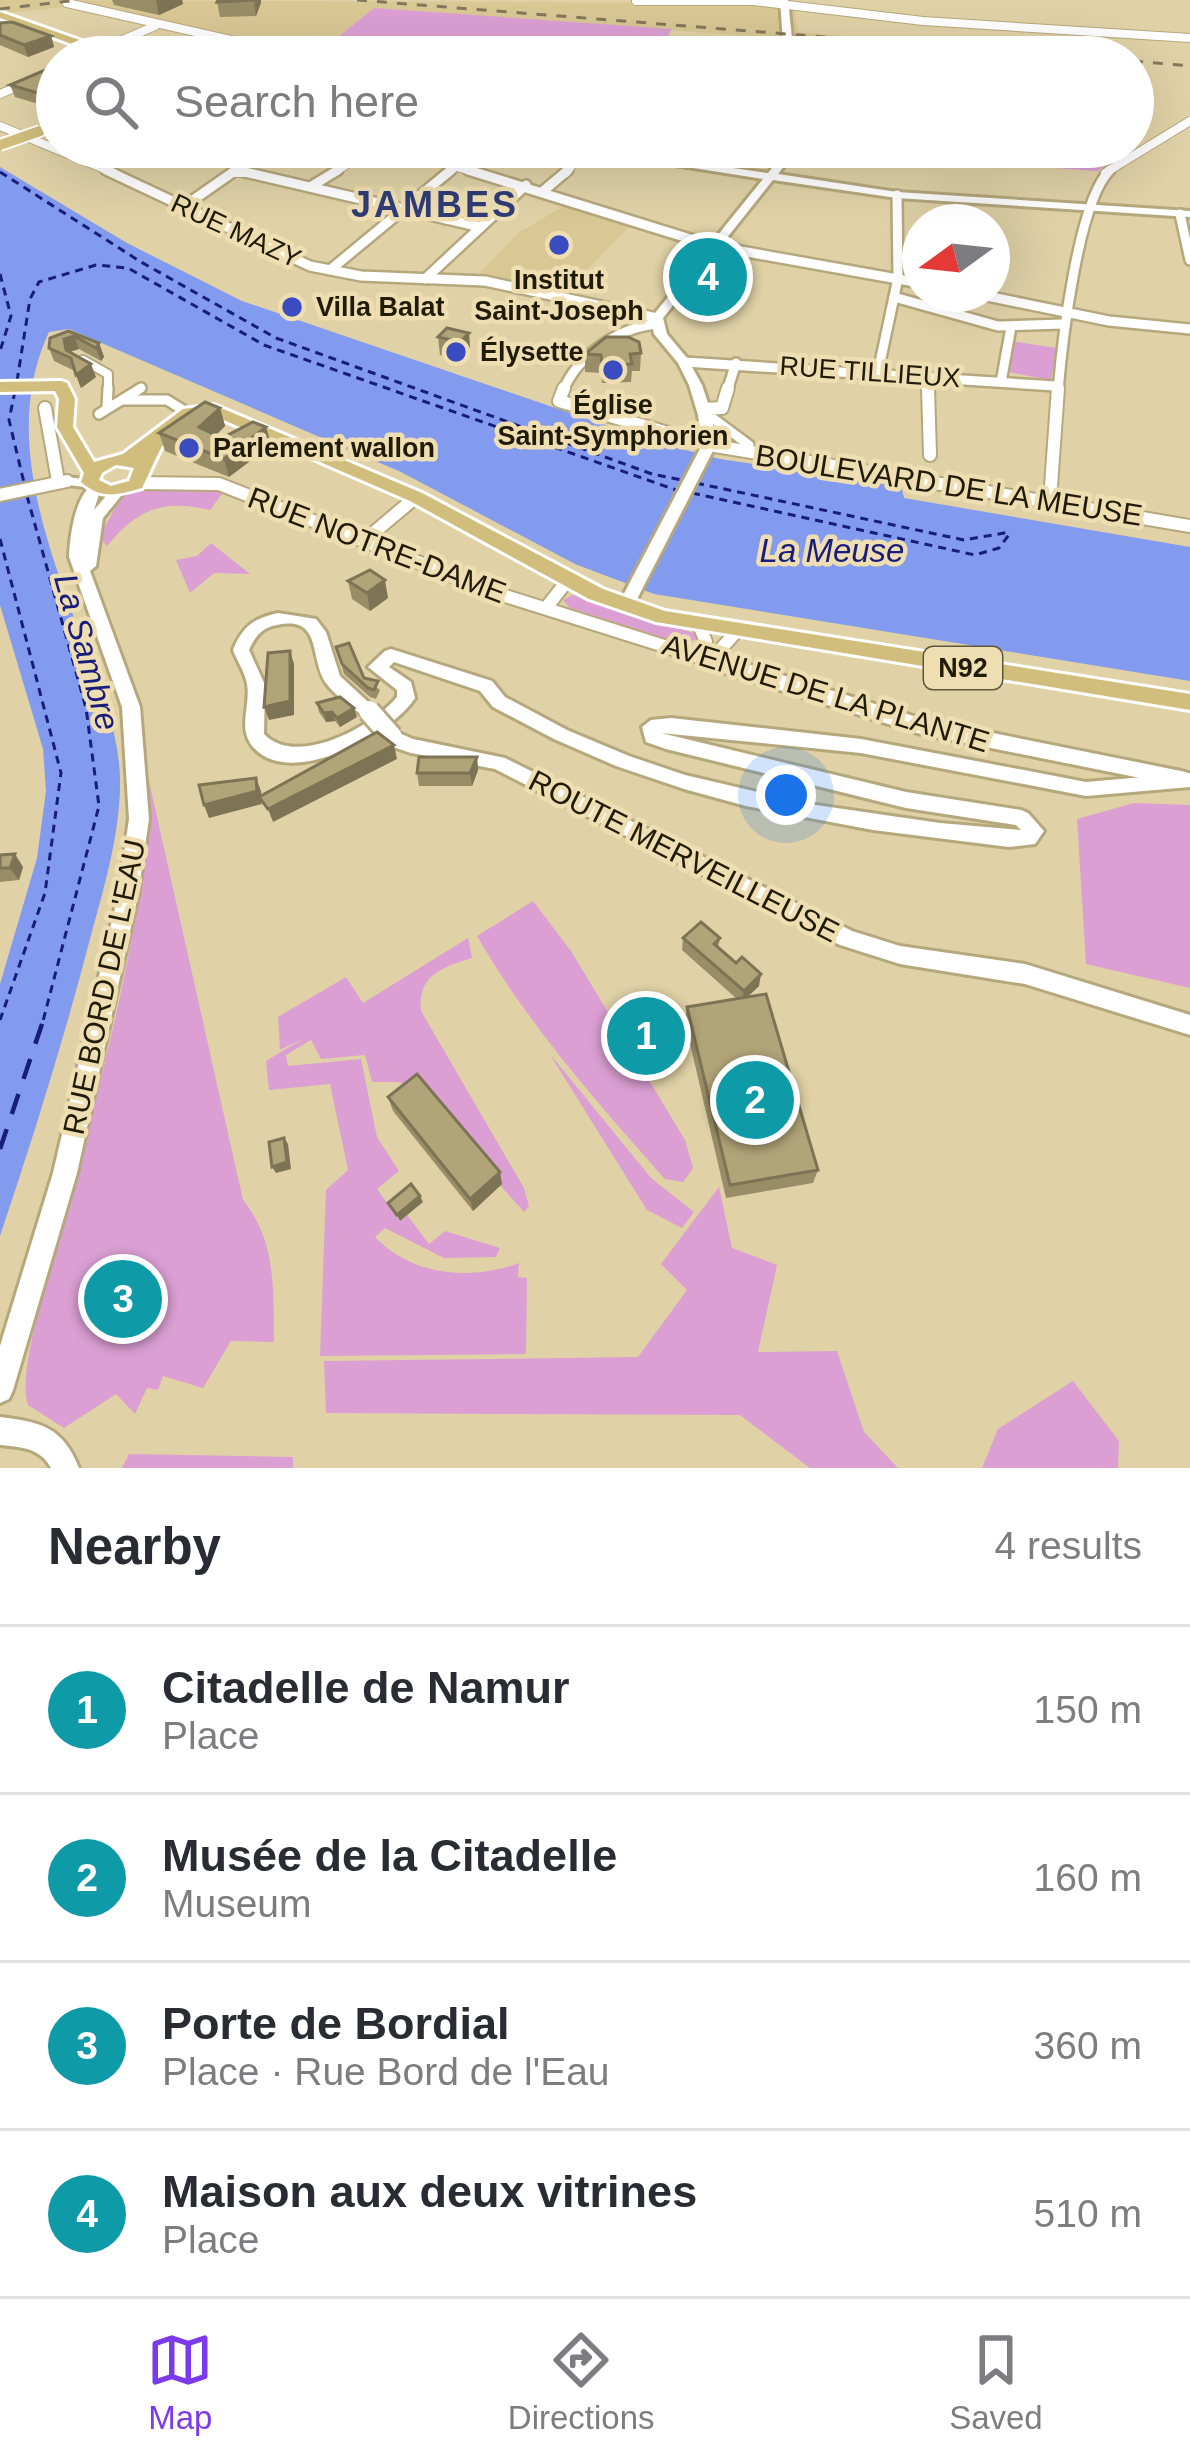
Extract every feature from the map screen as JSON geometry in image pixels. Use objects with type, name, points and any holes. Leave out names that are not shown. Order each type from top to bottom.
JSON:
[{"type":"main road","points":[[784,2],[787,36]]},
{"type":"main road","points":[[0,17],[50,36]]},
{"type":"main road","points":[[0,145],[36,132]]},
{"type":"main road","points":[[708,168],[897,195],[1185,214]]},
{"type":"main road","points":[[630,600],[708,448],[705,414],[685,362],[664,343],[657,321],[777,168]]},
{"type":"main road","points":[[0,387],[53,383],[65,392],[70,440],[92,480],[118,491],[129,467]]},
{"type":"main road","name":"N92","points":[[129,467],[189,412],[214,410],[416,497],[567,580],[699,625],[1190,702]]},
{"type":"main road","points":[[70,440],[129,467]]},
{"type":"main road","points":[[92,480],[129,467]]},
{"type":"main road","name":"RUE BORD DE L'EAU","points":[[0,1390],[65,1173],[136,839],[139,769],[131,706],[76,547],[92,480]]},
{"type":"main road","name":"RUE BORD DE L'EAU","points":[[88,582],[89,543],[97,517],[118,491]]},
{"type":"main road","name":"ROUTE MERVEILLEUSE","points":[[1187,779],[1086,789],[861,746],[671,725],[650,730],[656,740],[862,790],[982,816],[1021,818],[1034,831],[1028,838],[1009,839],[774,808],[615,763],[499,702],[486,686],[392,656],[377,667],[405,688],[406,698],[398,711],[330,748],[283,756],[269,752],[256,736],[256,684],[242,654],[244,638],[278,618],[310,623],[318,632],[332,679],[369,711],[392,736],[408,748],[465,752],[500,763],[847,939],[900,955],[1025,974],[1190,1024]]},
{"type":"main road","points":[[0,1431],[51,1443],[65,1468]]},
{"type":"street","points":[[636,1],[784,2],[994,27],[1190,38]]},
{"type":"street","points":[[67,3],[204,36]]},
{"type":"street","points":[[137,36],[158,25]]},
{"type":"street","points":[[0,94],[36,78]]},
{"type":"street","points":[[0,81],[20,85]]},
{"type":"street","points":[[1154,137],[1190,122]]},
{"type":"street","name":"RUE MAZY","points":[[0,127],[36,138]]},
{"type":"street","name":"RUE MAZY","points":[[104,168],[310,266],[485,281]]},
{"type":"street","points":[[310,187],[342,168]]},
{"type":"street","points":[[330,269],[458,168]]},
{"type":"street","points":[[463,168],[713,246],[902,279]]},
{"type":"street","points":[[542,192],[570,168]]},
{"type":"street","points":[[1050,500],[1055,386],[1065,318],[1091,208],[1111,168]]},
{"type":"street","points":[[183,207],[236,170],[482,227]]},
{"type":"street","points":[[425,279],[526,185]]},
{"type":"street","points":[[878,372],[898,278],[897,195]]},
{"type":"street","points":[[418,201],[457,208],[446,219]]},
{"type":"street","points":[[1185,214],[1190,260]]},
{"type":"street","name":"RUE MAZY","points":[[436,269],[657,321]]},
{"type":"street","points":[[894,297],[957,319],[1011,327],[1065,318]]},
{"type":"street","points":[[1010,303],[1065,318],[1190,329]]},
{"type":"street","name":"BOULEVARD DE LA MEUSE","points":[[657,321],[638,326],[574,364],[559,401],[708,448],[931,474],[1190,526]]},
{"type":"street","points":[[1001,382],[1011,327]]},
{"type":"street","points":[[76,357],[108,374],[103,411],[141,388]]},
{"type":"street","name":"RUE TILLIEUX","points":[[685,362],[1055,386]]},
{"type":"street","points":[[705,414],[722,408],[736,363]]},
{"type":"street","points":[[928,376],[930,454]]},
{"type":"street","points":[[122,400],[167,400],[183,410]]},
{"type":"street","points":[[45,408],[63,481]]},
{"type":"street","points":[[705,414],[749,445],[747,452]]},
{"type":"street","name":"RUE NOTRE-DAME","points":[[129,467],[219,484],[442,573],[605,626]]},
{"type":"street","points":[[0,495],[40,484],[92,480]]},
{"type":"street","points":[[365,539],[416,497]]},
{"type":"street","name":"RUE NOTRE-DAME","points":[[546,608],[567,580]]},
{"type":"street","points":[[699,625],[706,658]]},
{"type":"street","name":"AVENUE DE LA PLANTE","points":[[605,626],[959,737],[1123,763],[1187,779]]},
{"type":"street","points":[[706,658],[736,632]]},
{"type":"shaded area","points":[[0,0],[793,3],[798,32],[846,36],[750,36],[374,8],[339,36],[192,36],[63,7],[0,11]]},
{"type":"shaded area","points":[[374,8],[672,29],[668,36],[339,36]]},
{"type":"shaded area","name":"Institut Saint-Joseph","points":[[568,204],[631,225],[565,292],[480,273],[518,233]]},
{"type":"shaded area","points":[[1012,341],[1056,348],[1051,380],[1008,372]]},
{"type":"shaded area","points":[[168,483],[224,491],[210,510],[165,507],[141,515],[107,546],[99,537],[122,496]]},
{"type":"shaded area","points":[[211,543],[250,574],[214,573],[190,593],[176,560],[197,556]]},
{"type":"shaded area","points":[[573,595],[694,633],[697,639],[684,644],[570,608],[563,600]]},
{"type":"shaded area","points":[[148,777],[243,1200],[267,1250],[274,1342],[231,1341],[203,1388],[163,1376],[158,1390],[147,1388],[135,1414],[116,1394],[64,1428],[28,1405],[28,1363],[121,990],[141,881]]},
{"type":"shaded area","points":[[1134,803],[1190,805],[1190,988],[1086,964],[1077,819]]},
{"type":"shaded area","points":[[533,901],[571,951],[685,1140],[693,1168],[683,1182],[665,1179],[589,1092],[518,1000],[477,936]]},
{"type":"shaded area","points":[[468,938],[472,958],[442,969],[427,981],[421,1011],[524,1188],[529,1206],[524,1212],[417,1091],[399,1082],[372,1082],[365,1055],[321,1059],[311,1040],[286,1055],[288,1066],[361,1059],[377,1137],[399,1171],[377,1189],[400,1221],[407,1215],[429,1244],[445,1231],[500,1248],[496,1257],[444,1258],[385,1228],[375,1237],[406,1260],[443,1271],[481,1272],[519,1263],[518,1277],[527,1278],[526,1354],[320,1356],[326,1190],[348,1170],[330,1084],[269,1090],[266,1061],[304,1038],[280,1050],[278,1017],[346,977],[363,1003]]},
{"type":"shaded area","points":[[549,1053],[651,1178],[694,1212],[682,1228],[647,1210]]},
{"type":"shaded area","points":[[719,1187],[732,1248],[777,1265],[758,1352],[837,1351],[864,1432],[898,1468],[810,1468],[740,1415],[326,1413],[324,1361],[638,1357],[687,1290],[661,1264]]},
{"type":"shaded area","points":[[1073,1381],[1119,1441],[1118,1468],[982,1468],[998,1429]]},
{"type":"shaded area","points":[[129,1454],[293,1457],[293,1468],[122,1468]]},
{"type":"water","name":"La Meuse","points":[[0,167],[127,243],[242,301],[655,442],[720,459],[901,486],[904,498],[1190,547],[1190,681],[654,594],[575,564],[401,472],[69,329],[49,332],[35,372],[29,412],[36,495],[59,577],[109,715],[117,746],[120,798],[111,860],[80,976],[0,1236],[0,984],[37,858],[46,791],[43,749],[0,605]]},
{"type":"building","points":[[12,22],[51,36],[36,36],[36,41],[24,45],[0,35],[0,23]]},
{"type":"building","points":[[36,74],[36,92],[10,85]]},
{"type":"building","points":[[447,328],[469,333],[460,342],[438,337]]},
{"type":"building","points":[[68,331],[99,343],[96,348],[74,336],[64,339],[66,350],[91,364],[76,375],[71,358],[49,348],[50,338]]},
{"type":"building","points":[[606,337],[639,342],[641,353],[630,354],[632,364],[602,366],[601,355],[585,354]]},
{"type":"building","points":[[205,402],[220,408],[199,427],[222,438],[253,422],[266,427],[224,459],[159,433]]},
{"type":"building","points":[[370,570],[385,580],[367,593],[348,581]]},
{"type":"building","points":[[349,643],[364,678],[378,681],[374,690],[342,664],[336,647]]},
{"type":"building","points":[[290,651],[290,701],[264,707],[268,653]]},
{"type":"building","points":[[340,697],[354,708],[337,718],[332,712],[324,713],[317,703]]},
{"type":"building","points":[[377,732],[394,745],[268,809],[259,797]]},
{"type":"building","points":[[419,757],[477,757],[470,773],[417,773]]},
{"type":"building","points":[[256,778],[257,791],[204,805],[199,785]]},
{"type":"building","points":[[15,854],[10,868],[0,868],[0,855]]},
{"type":"building","points":[[701,922],[720,938],[714,944],[736,963],[742,957],[761,974],[744,991],[683,938]]},
{"type":"building","points":[[766,994],[818,1170],[730,1185],[687,1007]]},
{"type":"building","points":[[417,1074],[500,1172],[470,1199],[388,1097]]},
{"type":"building","points":[[284,1138],[287,1162],[272,1167],[269,1142]]},
{"type":"building","points":[[411,1184],[420,1196],[397,1215],[388,1203]]},
{"type":"ferry route","points":[[0,172],[141,262],[276,338],[652,474],[687,481]]},
{"type":"ferry route","points":[[17,381],[30,299],[39,282],[96,265],[128,268],[264,345],[676,490]]},
{"type":"ferry route","points":[[0,274],[11,316],[0,351]]},
{"type":"ferry route","points":[[15,391],[9,420],[25,487]]},
{"type":"ferry route","points":[[696,483],[964,540],[1010,532]]},
{"type":"ferry route","points":[[692,493],[975,555],[999,548],[1011,532]]},
{"type":"ferry route","points":[[27,496],[86,708],[99,806],[43,1021]]},
{"type":"ferry route","points":[[0,539],[61,773],[45,893],[0,1020]]},
{"type":"ferry route","points":[[0,1149],[43,1021]]},
{"type":"railway","points":[[0,9],[78,0]]},
{"type":"railway","points":[[357,0],[812,36]]},
{"type":"railway","points":[[1154,63],[1190,66]]},
{"type":"place","name":"Institut Saint-Joseph","points":[[559,245]]},
{"type":"place","name":"Maison aux deux vitrines","points":[[708,277]]},
{"type":"place","name":"Villa Balat","points":[[292,307]]},
{"type":"place","name":"Élysette","points":[[456,352]]},
{"type":"place","name":"Église Saint-Symphorien","points":[[613,370]]},
{"type":"place","name":"Parlement wallon","points":[[189,448]]},
{"type":"place","name":"Citadelle de Namur","points":[[646,1036]]},
{"type":"place","name":"Musée de la Citadelle","points":[[755,1100]]},
{"type":"place","name":"Porte de Bordial","points":[[123,1299]]},
{"type":"district","name":"JAMBES","points":[[435,204]]},
{"type":"water label","name":"La Sambre","points":[[87,652]]}]
